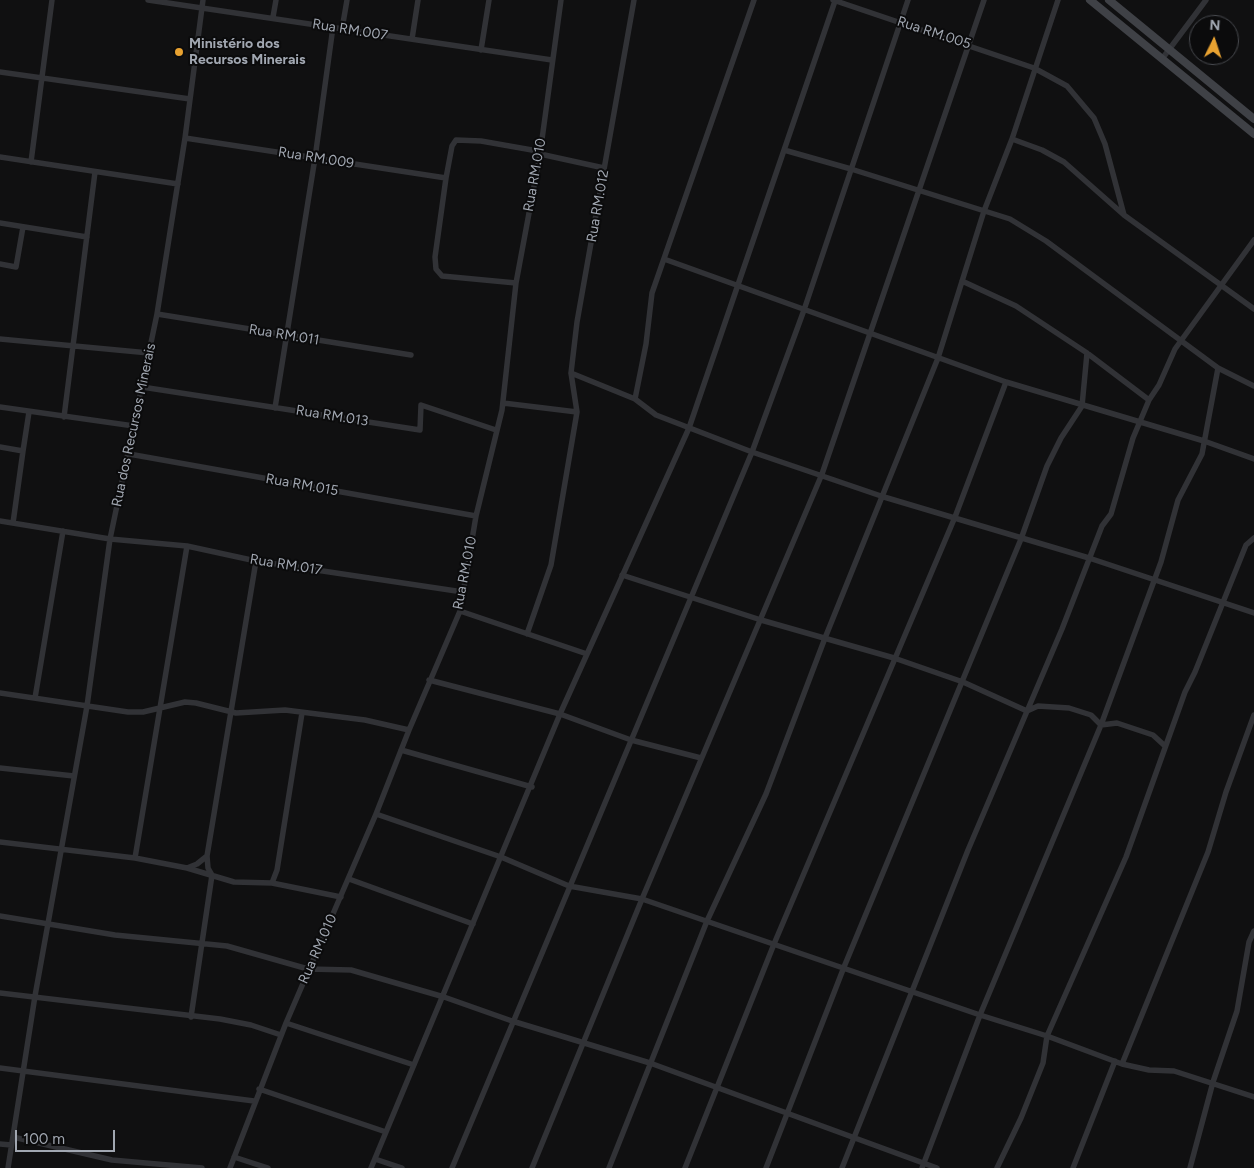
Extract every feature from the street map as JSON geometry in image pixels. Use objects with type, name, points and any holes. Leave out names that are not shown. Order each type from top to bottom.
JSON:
[{"type":"street","points":[[31,162],[52,0]]},
{"type":"street","name":"Rua RM.007","points":[[148,0],[274,17],[552,60]]},
{"type":"street","name":"Rua dos Recursos Minerais","points":[[8,1168],[35,996],[87,706],[110,539],[157,314],[185,138],[202,0]]},
{"type":"street","points":[[274,17],[276,0]]},
{"type":"street","points":[[342,29],[346,0]]},
{"type":"street","points":[[412,39],[418,0]]},
{"type":"street","points":[[481,50],[489,0]]},
{"type":"street","name":"Rua RM.010","points":[[230,1168],[254,1101],[308,969],[349,879],[402,750],[408,730],[460,611],[476,516],[503,403],[516,283],[540,154],[561,0]]},
{"type":"street","name":"Rua RM.012","points":[[527,634],[551,565],[577,412],[571,373],[577,322],[634,0]]},
{"type":"street","points":[[635,399],[646,344],[652,293],[754,0]]},
{"type":"street","points":[[371,1168],[532,787],[560,714],[688,428],[834,0]]},
{"type":"street","name":"Rua RM.005","points":[[834,0],[1034,68],[1067,86],[1094,118],[1105,144],[1124,215]]},
{"type":"street","points":[[452,1168],[512,1020],[752,452],[804,310],[908,0]]},
{"type":"street","points":[[532,1168],[642,899],[822,474],[872,333],[918,190],[984,0]]},
{"type":"street","points":[[609,1168],[707,921],[766,794],[825,638],[884,496],[938,358],[984,211],[1012,139],[1058,0]]},
{"type":"street","points":[[1090,0],[1254,134]]},
{"type":"street","points":[[1109,0],[1254,118]]},
{"type":"street","points":[[1162,59],[1168,48],[1206,0]]},
{"type":"street","points":[[275,408],[315,158],[333,27]]},
{"type":"street","points":[[0,72],[190,99]]},
{"type":"street","name":"Rua RM.009","points":[[185,138],[446,178]]},
{"type":"street","points":[[1012,139],[1042,150],[1064,162],[1124,215],[1254,308]]},
{"type":"street","points":[[516,283],[442,276],[436,270],[435,257],[446,178],[452,146],[456,140],[481,141],[532,150],[540,154],[604,168]]},
{"type":"street","points":[[784,150],[1010,219],[1030,230],[1183,340],[1218,368],[1254,386]]},
{"type":"street","points":[[0,157],[178,184]]},
{"type":"street","points":[[64,417],[95,172]]},
{"type":"street","points":[[0,223],[87,237]]},
{"type":"street","points":[[0,264],[16,267],[23,227]]},
{"type":"street","points":[[842,1168],[911,990],[1028,711],[1102,526],[1111,514],[1140,422],[1149,400],[1160,384],[1175,348],[1183,340],[1254,240]]},
{"type":"street","points":[[664,259],[1006,382],[1082,406],[1204,440],[1254,459]]},
{"type":"street","points":[[962,281],[1016,306],[1087,353],[1149,400]]},
{"type":"street","name":"Rua RM.011","points":[[157,314],[411,355]]},
{"type":"street","points":[[0,339],[149,353]]},
{"type":"street","points":[[766,1168],[785,1113],[844,967],[1021,539],[1047,466],[1061,438],[1082,406],[1087,353]]},
{"type":"street","points":[[923,1166],[980,1015],[1101,725],[1154,581],[1178,500],[1200,459],[1218,368]]},
{"type":"street","points":[[571,373],[635,399],[656,415],[752,452],[884,496],[1089,558],[1254,613]]},
{"type":"street","points":[[685,1168],[774,944],[834,809],[894,658],[955,517],[1006,382]]},
{"type":"street","name":"Rua RM.013","points":[[142,387],[420,430],[421,405],[496,430]]},
{"type":"street","points":[[503,403],[577,412]]},
{"type":"street","points":[[0,408],[134,426]]},
{"type":"street","points":[[13,523],[29,412]]},
{"type":"street","points":[[0,447],[23,451]]},
{"type":"street","name":"Rua RM.015","points":[[129,454],[476,516]]},
{"type":"street","name":"Rua RM.017","points":[[0,521],[110,539],[187,546],[256,561],[463,592]]},
{"type":"street","points":[[35,698],[63,530]]},
{"type":"street","points":[[997,1168],[1021,1118],[1043,1063],[1047,1036],[1126,857],[1164,746],[1222,603],[1246,545],[1254,538]]},
{"type":"street","points":[[135,858],[187,546]]},
{"type":"street","points":[[191,1017],[212,875],[208,868],[207,856],[229,712],[256,561]]},
{"type":"street","points":[[622,575],[761,620],[894,658],[963,682],[1028,711]]},
{"type":"street","points":[[460,611],[587,654]]},
{"type":"street","points":[[429,680],[560,714],[631,740],[701,758]]},
{"type":"street","points":[[0,693],[128,712],[185,702],[229,712],[285,710],[365,720],[408,730]]},
{"type":"street","points":[[1028,711],[1038,706],[1070,708],[1091,715],[1101,725]]},
{"type":"street","points":[[272,883],[277,870],[302,713]]},
{"type":"street","points":[[1122,1064],[1208,852],[1226,792],[1254,715]]},
{"type":"street","points":[[1101,725],[1117,723],[1152,735],[1164,746]]},
{"type":"street","points":[[402,750],[532,787]]},
{"type":"street","points":[[0,768],[74,776]]},
{"type":"street","points":[[376,814],[501,857],[569,886],[642,899],[980,1015],[1047,1036],[1122,1064],[1150,1070],[1174,1071],[1213,1082],[1254,1097]]},
{"type":"street","points":[[0,842],[135,858],[187,868],[234,882],[272,883],[341,897]]},
{"type":"street","points":[[187,868],[197,864],[207,856]]},
{"type":"street","points":[[349,879],[473,924]]},
{"type":"street","points":[[0,916],[48,925],[227,946],[308,969],[351,970],[444,997],[650,1063],[854,1138],[923,1166],[937,1168]]},
{"type":"street","points":[[1190,1168],[1213,1082],[1238,1011],[1239,992],[1249,942],[1254,931]]},
{"type":"street","points":[[0,993],[251,1025],[281,1036]]},
{"type":"street","points":[[286,1023],[414,1065]]},
{"type":"street","points":[[1073,1168],[1115,1061]]},
{"type":"street","points":[[0,1068],[254,1101]]},
{"type":"street","points":[[259,1089],[386,1132]]},
{"type":"street","points":[[13,1137],[112,1160],[202,1168]]},
{"type":"street","points":[[0,1144],[11,1145]]},
{"type":"street","points":[[234,1157],[268,1168]]},
{"type":"street","points":[[375,1159],[402,1168]]},
{"type":"place","name":"Ministério dos Recursos Minerais","points":[[179,52]]}]
